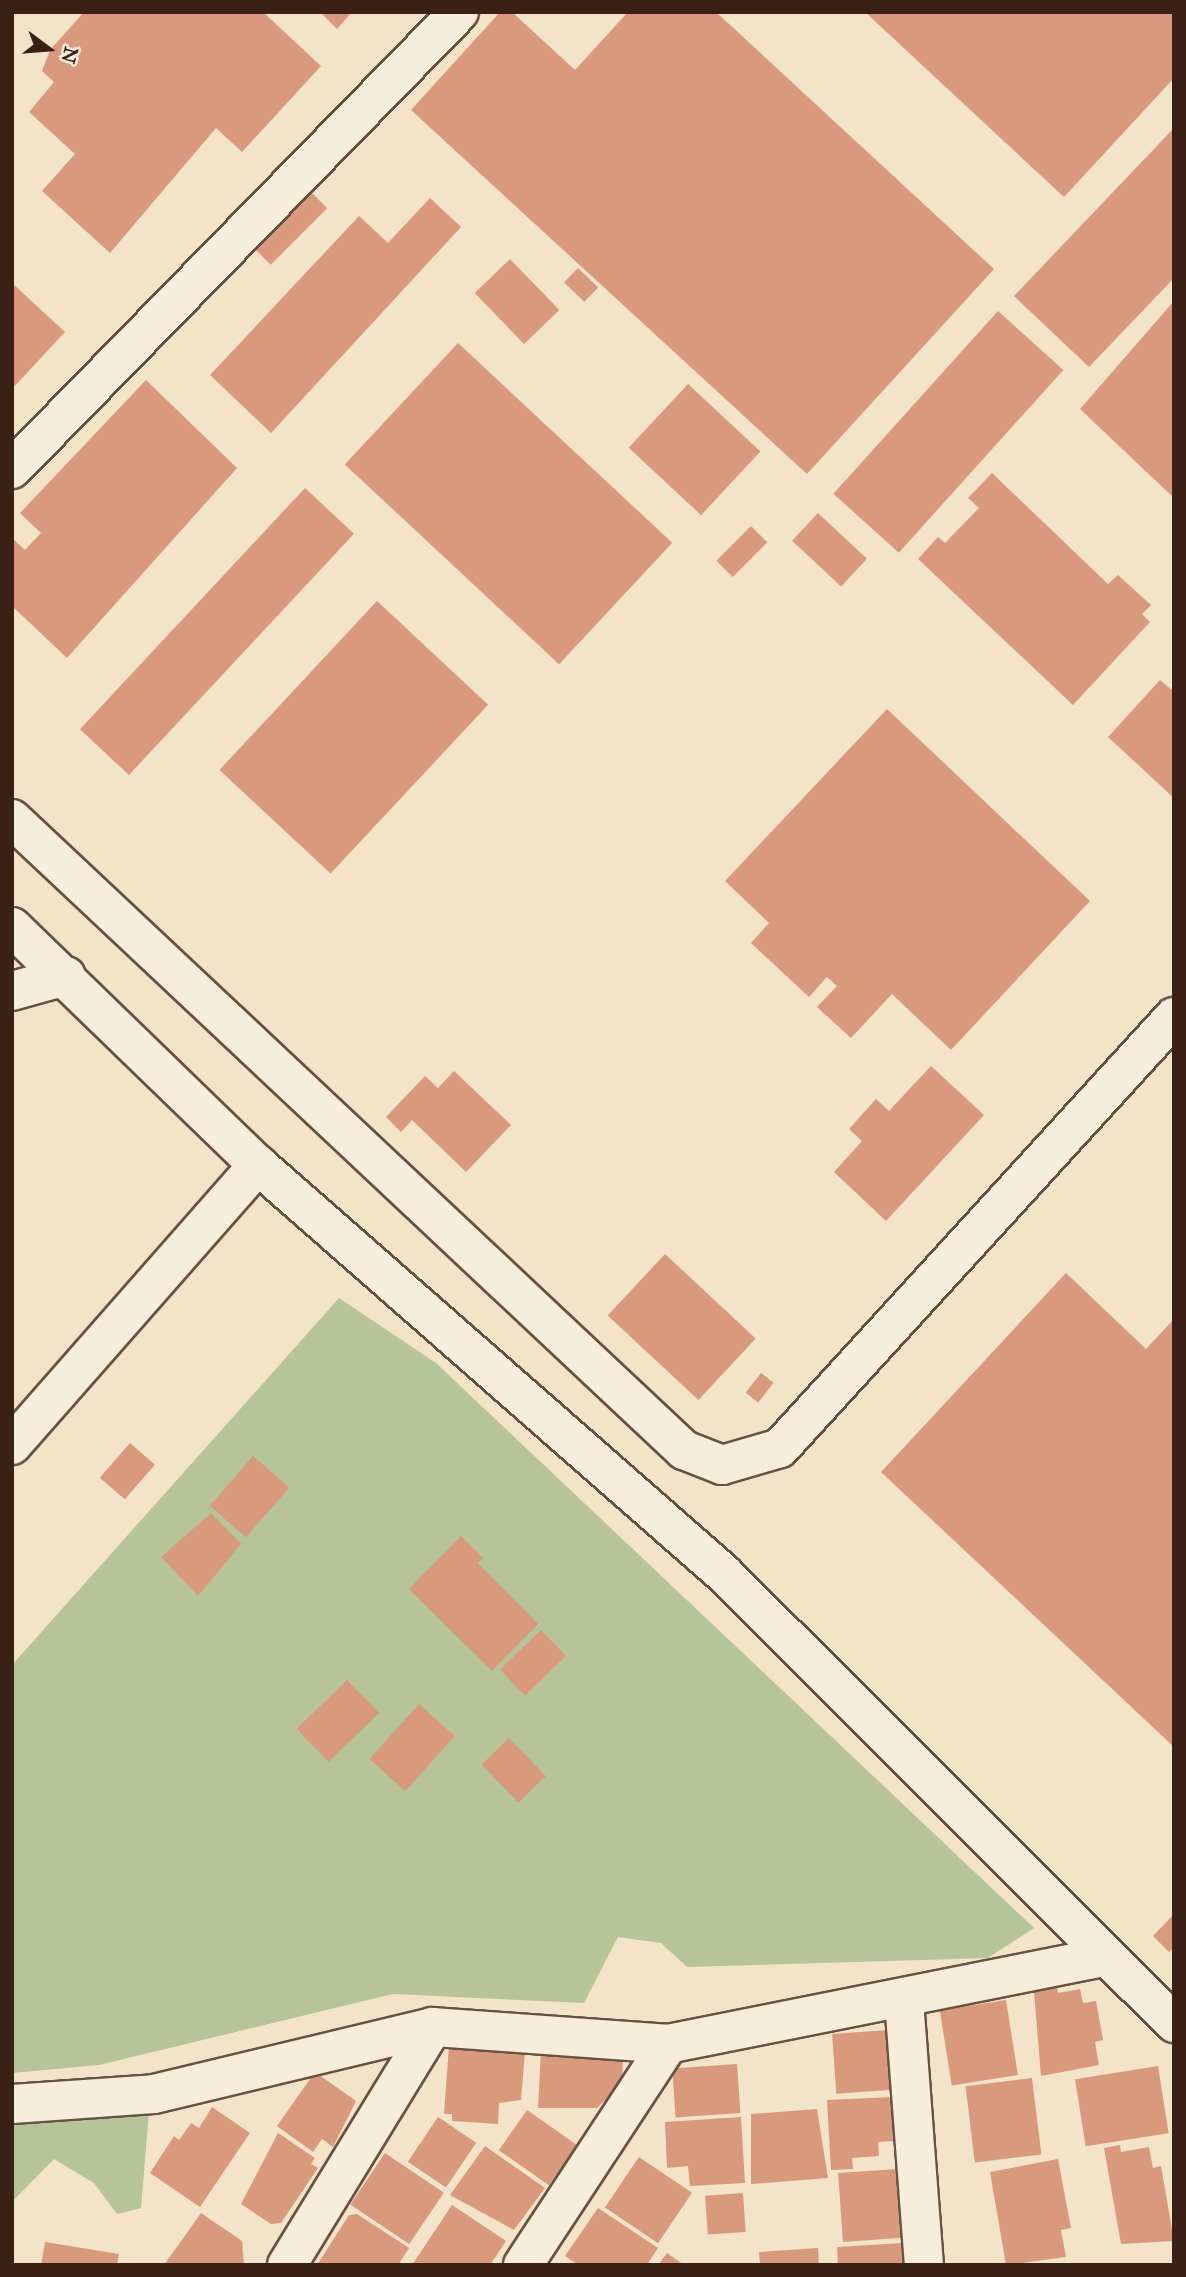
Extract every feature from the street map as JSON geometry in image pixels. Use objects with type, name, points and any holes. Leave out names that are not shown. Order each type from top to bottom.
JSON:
[{"type":"street","points":[[12,469],[459,12]]},
{"type":"street","points":[[12,819],[684,1450],[722,1465],[780,1448],[1174,1017]]},
{"type":"street","points":[[12,928],[66,975],[258,1165],[723,1573],[1104,1957],[1174,2022]]},
{"type":"street","points":[[12,991],[66,975]]},
{"type":"street","points":[[12,1445],[258,1165]]},
{"type":"street","points":[[12,2104],[154,2094],[433,2027],[668,2044],[904,2000],[1104,1957]]},
{"type":"street","points":[[904,2000],[924,2265]]},
{"type":"street","points":[[287,2265],[433,2027]]},
{"type":"street","points":[[523,2265],[668,2044]]},
{"type":"green space","points":[[339,1298],[436,1363],[1034,1928],[988,1958],[687,1967],[661,1943],[618,1937],[584,2003],[393,1994],[99,2065],[12,2073],[12,1665]]},
{"type":"green space","points":[[149,2112],[141,2208],[117,2214],[94,2183],[54,2159],[12,2202],[12,2120]]},
{"type":"building","points":[[84,12],[263,12],[321,66],[242,152],[216,128],[110,253],[42,191],[75,154],[29,112],[54,82],[42,71],[50,50]]},
{"type":"building","points":[[320,12],[352,12],[337,29]]},
{"type":"building","points":[[500,12],[512,12],[575,70],[628,12],[716,12],[994,269],[807,474],[411,110]]},
{"type":"building","points":[[865,12],[1174,12],[1174,78],[1064,197]]},
{"type":"building","points":[[1174,128],[1174,278],[1089,367],[1014,296]]},
{"type":"building","points":[[311,192],[327,208],[271,265],[254,249]]},
{"type":"building","points":[[430,198],[461,227],[271,433],[210,375],[359,216],[388,243]]},
{"type":"building","points":[[510,259],[559,310],[524,344],[475,293]]},
{"type":"building","points":[[578,268],[598,287],[584,302],[564,282]]},
{"type":"building","points":[[12,283],[65,332],[12,389]]},
{"type":"building","points":[[1174,301],[1174,498],[1080,409]]},
{"type":"building","points":[[998,311],[1063,370],[899,553],[833,494]]},
{"type":"building","points":[[458,343],[672,543],[559,664],[345,464]]},
{"type":"building","points":[[146,380],[237,468],[67,658],[12,606],[12,538],[25,550],[41,533],[20,513]]},
{"type":"building","points":[[688,384],[760,452],[701,515],[629,448]]},
{"type":"building","points":[[992,473],[1108,584],[1118,575],[1151,605],[1142,614],[1150,622],[1073,705],[918,559],[938,537],[945,543],[979,508],[968,498]]},
{"type":"building","points":[[305,488],[354,534],[129,775],[80,729]]},
{"type":"building","points":[[818,513],[867,559],[841,586],[792,541]]},
{"type":"building","points":[[751,526],[767,542],[733,577],[716,561]]},
{"type":"building","points":[[377,601],[488,705],[331,874],[219,770]]},
{"type":"building","points":[[1160,680],[1174,692],[1174,798],[1108,737]]},
{"type":"building","points":[[887,709],[1090,901],[951,1050],[892,994],[851,1038],[817,1007],[837,986],[827,977],[809,997],[751,943],[769,923],[725,881]]},
{"type":"building","points":[[931,1066],[984,1115],[886,1221],[834,1172],[862,1141],[849,1129],[876,1099],[889,1111]]},
{"type":"building","points":[[454,1071],[511,1125],[466,1172],[412,1120],[401,1132],[386,1117],[425,1076],[438,1088]]},
{"type":"building","points":[[665,1254],[756,1339],[698,1400],[608,1315]]},
{"type":"building","points":[[1066,1273],[1146,1349],[1174,1319],[1174,1747],[881,1472]]},
{"type":"building","points":[[761,1373],[774,1383],[758,1403],[746,1393]]},
{"type":"building","points":[[130,1443],[155,1465],[125,1499],[100,1478]]},
{"type":"building","points":[[253,1456],[289,1487],[246,1537],[210,1506]]},
{"type":"building","points":[[211,1513],[241,1544],[198,1596],[161,1557]]},
{"type":"building","points":[[461,1536],[483,1558],[478,1563],[538,1624],[492,1671],[409,1589]]},
{"type":"building","points":[[541,1630],[566,1656],[525,1695],[500,1670]]},
{"type":"building","points":[[347,1680],[379,1713],[329,1762],[297,1729]]},
{"type":"building","points":[[419,1704],[455,1736],[405,1791],[369,1759]]},
{"type":"building","points":[[509,1738],[546,1776],[518,1803],[482,1764]]},
{"type":"building","points":[[1174,1914],[1174,1947],[1169,1952],[1153,1936]]},
{"type":"building","points":[[1057,1988],[1058,1993],[1080,1989],[1083,2003],[1096,2001],[1103,2040],[1095,2042],[1099,2065],[1041,2076],[1034,1992]]},
{"type":"building","points":[[1006,2000],[1018,2075],[952,2086],[940,2010]]},
{"type":"building","points":[[888,2030],[892,2090],[836,2094],[832,2034]]},
{"type":"building","points":[[449,2046],[525,2051],[521,2100],[499,2103],[498,2124],[452,2121],[452,2114],[444,2114]]},
{"type":"building","points":[[541,2050],[623,2054],[622,2083],[597,2108],[538,2108]]},
{"type":"building","points":[[737,2064],[740,2113],[676,2117],[672,2069]]},
{"type":"building","points":[[1158,2066],[1169,2133],[1086,2146],[1075,2079]]},
{"type":"building","points":[[315,2072],[356,2101],[333,2147],[322,2139],[313,2152],[277,2126]]},
{"type":"building","points":[[1032,2078],[1041,2154],[975,2163],[965,2086]]},
{"type":"building","points":[[892,2097],[895,2141],[878,2142],[879,2156],[852,2158],[853,2169],[831,2170],[827,2100]]},
{"type":"building","points":[[212,2107],[250,2133],[200,2207],[150,2173],[174,2136],[179,2140],[191,2123],[199,2128]]},
{"type":"building","points":[[817,2109],[828,2178],[751,2184],[751,2114]]},
{"type":"building","points":[[527,2110],[577,2145],[549,2185],[499,2150]]},
{"type":"building","points":[[438,2117],[476,2143],[446,2187],[408,2162]]},
{"type":"building","points":[[741,2117],[745,2183],[690,2186],[688,2166],[667,2168],[665,2122]]},
{"type":"building","points":[[278,2133],[315,2158],[311,2164],[318,2168],[281,2223],[271,2224],[241,2204]]},
{"type":"building","points":[[1120,2145],[1121,2152],[1149,2147],[1153,2168],[1161,2166],[1174,2241],[1121,2244],[1104,2148]]},
{"type":"building","points":[[485,2146],[545,2188],[514,2230],[450,2195]]},
{"type":"building","points":[[385,2153],[444,2193],[409,2244],[350,2204]]},
{"type":"building","points":[[639,2157],[692,2193],[658,2243],[605,2208]]},
{"type":"building","points":[[1058,2159],[1071,2228],[1061,2230],[1066,2257],[1006,2265],[990,2172]]},
{"type":"building","points":[[897,2169],[902,2238],[843,2242],[838,2173]]},
{"type":"building","points":[[743,2193],[746,2232],[708,2235],[705,2196]]},
{"type":"building","points":[[452,2205],[506,2241],[490,2265],[412,2265]]},
{"type":"building","points":[[598,2208],[658,2248],[647,2265],[578,2265],[565,2256]]},
{"type":"building","points":[[201,2213],[242,2241],[244,2265],[164,2265]]},
{"type":"building","points":[[357,2214],[409,2248],[398,2265],[317,2265],[349,2215]]},
{"type":"building","points":[[45,2242],[119,2254],[117,2265],[41,2265]]},
{"type":"building","points":[[902,2243],[904,2265],[838,2265],[837,2247]]},
{"type":"building","points":[[818,2248],[819,2265],[760,2265],[759,2252]]},
{"type":"building","points":[[667,2253],[684,2265],[658,2265]]}]
